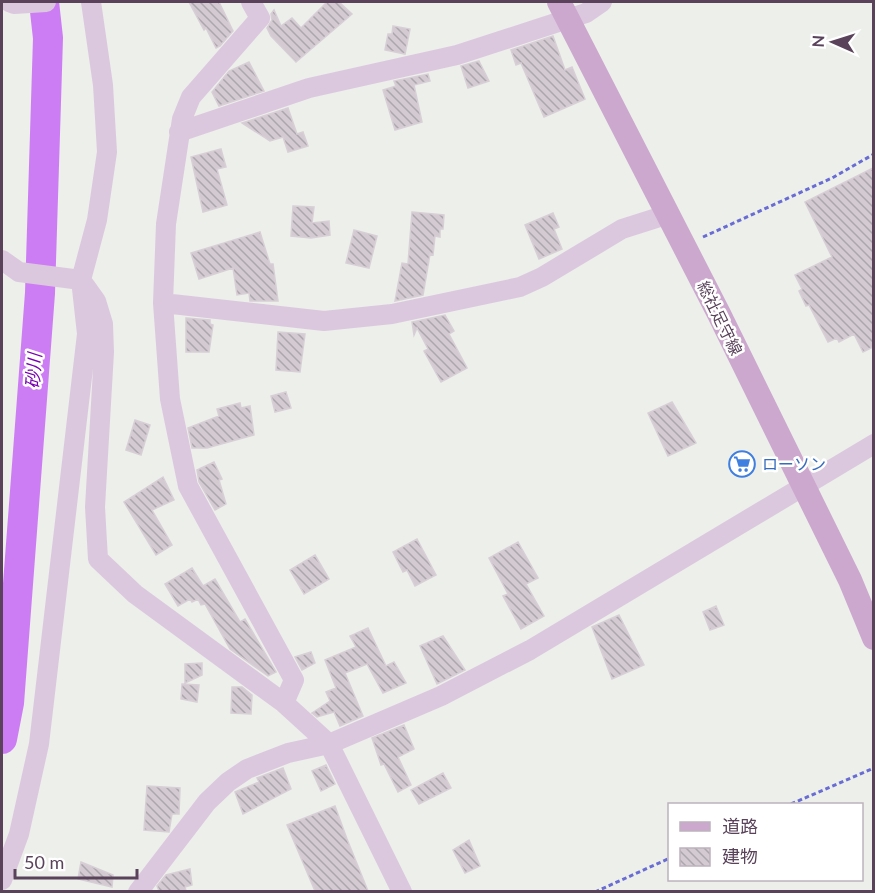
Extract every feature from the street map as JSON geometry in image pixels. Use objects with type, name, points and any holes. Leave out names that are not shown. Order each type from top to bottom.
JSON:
[{"type":"main road","name":"総社足守線","points":[[563,10],[666,215],[684,245],[850,580],[873,638]]},
{"type":"street","points":[[9,2],[14,4],[46,2]]},
{"type":"street","points":[[2,880],[19,834],[39,744],[87,334],[75,279],[97,220],[107,152],[103,85],[91,2]]},
{"type":"street","points":[[251,2],[260,18],[191,97],[179,132],[166,224],[163,303],[170,399],[188,486],[294,680],[284,703]]},
{"type":"street","points":[[179,132],[309,88],[457,55],[563,10],[586,13],[602,2]]},
{"type":"street","points":[[163,303],[324,321],[392,314],[520,287],[542,278],[622,230],[666,215]]},
{"type":"street","points":[[2,260],[19,272],[75,279],[96,301],[103,324],[104,352],[95,507],[98,559],[135,594],[284,703],[329,744],[402,891]]},
{"type":"street","points":[[138,891],[207,802],[228,782],[248,769],[288,753],[329,744],[441,696],[530,650],[873,444]]},
{"type":"path","points":[[684,245],[832,178],[873,154]]},
{"type":"path","points":[[792,803],[873,768]]},
{"type":"path","points":[[595,891],[668,858]]},
{"type":"building","points":[[189,2],[219,2],[233,31],[220,46],[216,48]]},
{"type":"building","points":[[327,2],[339,2],[352,14],[296,62],[271,36],[267,28],[272,20],[271,14],[274,10],[281,26],[292,18],[301,28]]},
{"type":"building","points":[[393,26],[410,29],[405,54],[385,50],[388,34],[392,34]]},
{"type":"building","points":[[553,36],[565,70],[572,67],[585,99],[544,117],[521,63],[516,65],[511,50]]},
{"type":"building","points":[[479,61],[489,81],[468,88],[461,66]]},
{"type":"building","points":[[249,62],[264,91],[219,106],[212,92],[229,71]]},
{"type":"building","points":[[428,74],[430,81],[414,85],[422,122],[395,130],[383,90],[396,86],[394,81]]},
{"type":"building","points":[[288,108],[297,134],[303,132],[308,146],[288,152],[283,137],[270,141],[242,123]]},
{"type":"building","points":[[221,149],[226,167],[217,169],[227,205],[203,212],[191,157]]},
{"type":"building","points":[[873,168],[873,347],[863,352],[854,334],[839,342],[837,338],[828,342],[809,305],[806,306],[799,291],[802,289],[795,275],[832,257],[805,202]]},
{"type":"building","points":[[293,206],[314,207],[312,223],[329,221],[330,235],[311,238],[291,236]]},
{"type":"building","points":[[412,212],[444,215],[443,229],[440,229],[440,237],[435,236],[433,255],[430,254],[423,295],[395,301],[402,263],[408,264]]},
{"type":"building","points":[[553,213],[559,227],[554,229],[562,249],[539,259],[525,225]]},
{"type":"building","points":[[354,230],[377,236],[369,268],[346,263]]},
{"type":"building","points":[[260,232],[270,264],[273,264],[278,301],[250,301],[249,293],[237,295],[233,268],[199,279],[191,253]]},
{"type":"building","points":[[445,315],[454,331],[449,334],[467,368],[441,382],[424,351],[428,349],[417,328],[414,335],[412,322]]},
{"type":"building","points":[[186,318],[210,320],[210,324],[213,325],[209,352],[186,352]]},
{"type":"building","points":[[278,332],[305,334],[300,372],[276,370]]},
{"type":"building","points":[[286,392],[291,408],[275,412],[271,396]]},
{"type":"building","points":[[672,402],[696,443],[668,456],[648,413]]},
{"type":"building","points":[[240,403],[241,408],[250,406],[254,435],[207,448],[192,448],[188,428],[219,416],[217,409]]},
{"type":"building","points":[[135,420],[150,425],[141,455],[126,450]]},
{"type":"building","points":[[214,462],[222,479],[219,480],[226,504],[215,510],[199,482],[197,470]]},
{"type":"building","points":[[163,477],[174,500],[152,510],[172,545],[156,555],[124,502]]},
{"type":"building","points":[[417,539],[436,575],[415,586],[407,570],[403,572],[393,552]]},
{"type":"building","points":[[518,542],[538,578],[526,584],[544,616],[521,629],[503,596],[508,594],[489,558]]},
{"type":"building","points":[[315,555],[329,579],[304,594],[290,570]]},
{"type":"building","points":[[192,568],[203,586],[215,579],[240,622],[245,619],[276,672],[268,676],[230,649],[205,604],[201,605],[198,599],[192,602],[190,599],[178,606],[165,584]]},
{"type":"building","points":[[716,606],[724,625],[710,630],[703,612]]},
{"type":"building","points":[[619,615],[644,665],[612,679],[592,627]]},
{"type":"building","points":[[368,628],[386,666],[394,662],[406,683],[383,693],[367,664],[345,673],[363,716],[340,726],[334,712],[317,717],[312,713],[330,701],[326,692],[336,688],[325,660],[356,647],[350,636]]},
{"type":"building","points":[[443,636],[465,670],[437,684],[420,646]]},
{"type":"building","points":[[311,652],[315,663],[302,670],[295,657]]},
{"type":"building","points":[[202,663],[202,675],[185,683],[185,664]]},
{"type":"building","points":[[182,684],[199,685],[197,702],[181,699]]},
{"type":"building","points":[[232,687],[242,687],[252,695],[251,714],[231,713]]},
{"type":"building","points":[[404,725],[414,749],[398,757],[411,785],[398,792],[384,764],[381,765],[372,738]]},
{"type":"building","points":[[326,765],[335,784],[321,791],[312,771]]},
{"type":"building","points":[[283,768],[291,789],[243,814],[235,792],[259,782],[257,778]]},
{"type":"building","points":[[443,773],[451,788],[419,804],[411,790]]},
{"type":"building","points":[[147,786],[180,788],[179,814],[172,814],[169,832],[144,830]]},
{"type":"building","points":[[335,806],[368,891],[315,891],[287,825]]},
{"type":"building","points":[[469,840],[480,866],[465,873],[453,850]]},
{"type":"building","points":[[81,862],[113,875],[112,887],[78,879]]},
{"type":"building","points":[[190,869],[192,885],[185,887],[186,891],[159,891],[157,886],[166,875]]},
{"type":"waterway","name":"砂川","points":[[2,739],[9,703],[40,293],[48,38],[44,2]]},
{"type":"place","name":"ローソン","points":[[742,464]]}]
